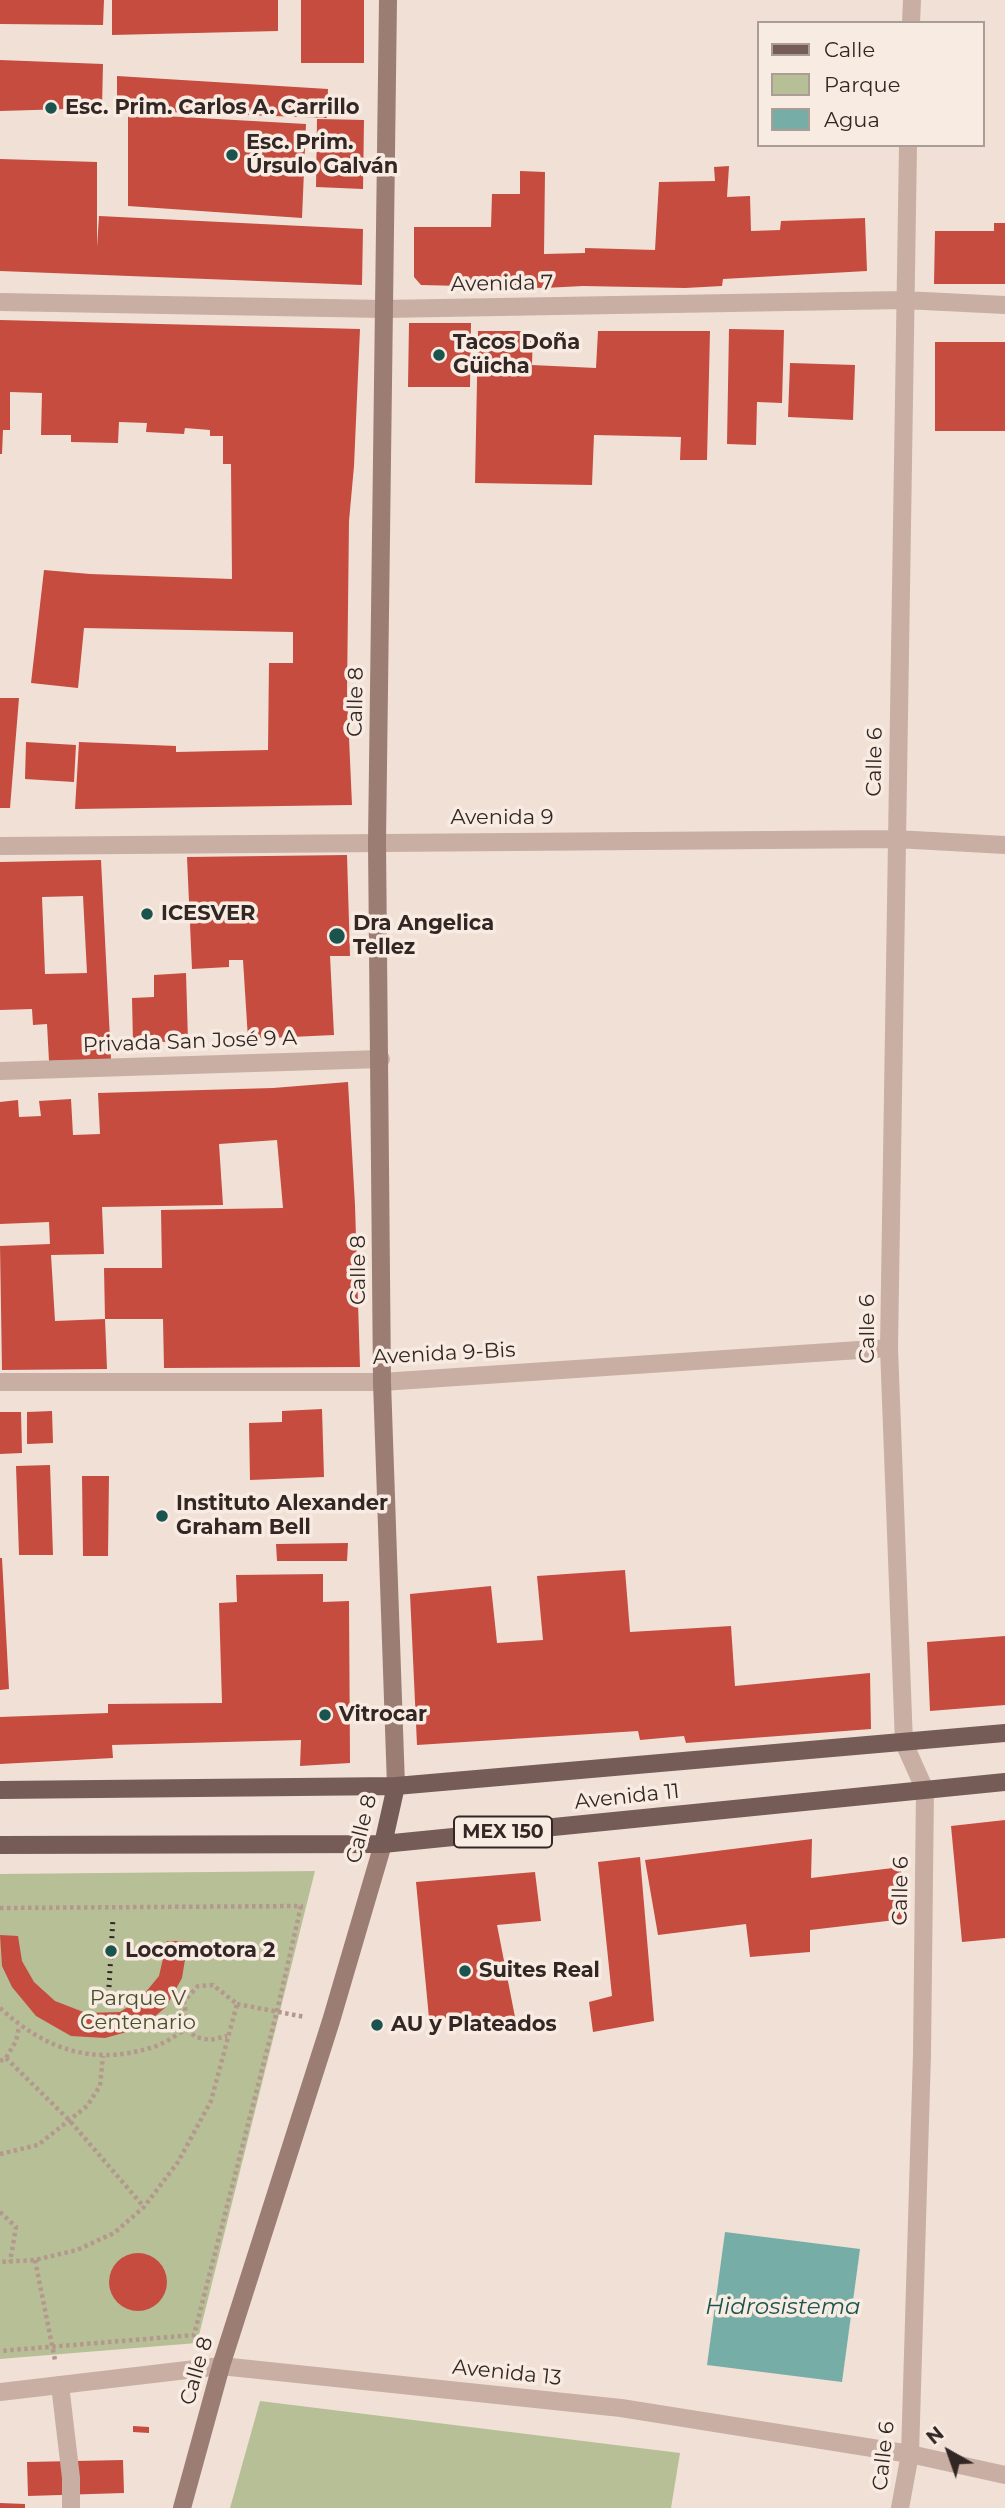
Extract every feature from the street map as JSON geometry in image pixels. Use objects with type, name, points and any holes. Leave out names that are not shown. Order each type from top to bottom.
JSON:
[{"type":"main road","name":"Calle 8","points":[[182,2508],[221,2366],[331,2021],[383,1844],[396,1786],[382,1382],[377,842],[388,0]]},
{"type":"main road","name":"Avenida 11","points":[[0,1790],[396,1786],[1005,1733]]},
{"type":"main road","name":"Avenida 11","points":[[0,1844],[383,1844],[1005,1782]]},
{"type":"street","points":[[911,21],[912,0]]},
{"type":"street","name":"Calle 6","points":[[900,2508],[910,2454],[922,2054],[925,1790],[904,1743],[890,1348],[908,147]]},
{"type":"street","name":"Avenida 7","points":[[0,302],[383,309],[904,300],[1005,305]]},
{"type":"street","name":"Avenida 9","points":[[0,846],[896,839],[1005,845]]},
{"type":"street","name":"Privada San José 9 A","points":[[0,1071],[381,1059]]},
{"type":"street","name":"Avenida 9-Bis","points":[[0,1382],[382,1382],[890,1348]]},
{"type":"street","name":"Avenida 13","points":[[0,2392],[221,2366],[621,2408],[910,2454],[1005,2475]]},
{"type":"street","points":[[60,2385],[71,2478],[71,2508]]},
{"type":"path","points":[[0,1908],[300,1906],[277,2011],[194,2335],[0,2351]]},
{"type":"path","points":[[228,2035],[210,2040],[195,2038],[188,2028],[184,2001],[198,1986],[213,1985],[237,2004],[331,2021]]},
{"type":"path","points":[[0,2262],[35,2260],[77,2250],[114,2233],[144,2207],[178,2162],[211,2101],[237,2004]]},
{"type":"path","points":[[0,2008],[19,2026],[63,2049],[103,2056],[151,2048],[188,2028]]},
{"type":"path","points":[[0,2061],[6,2058],[16,2040],[19,2026]]},
{"type":"path","points":[[0,2154],[38,2145],[87,2106],[100,2086],[103,2056]]},
{"type":"path","points":[[6,2058],[69,2121],[144,2207]]},
{"type":"path","points":[[0,2212],[16,2227],[10,2262]]},
{"type":"path","points":[[35,2260],[60,2385]]},
{"type":"green space","name":"Parque V Centenario","points":[[315,1871],[197,2343],[0,2359],[0,1874]]},
{"type":"green space","points":[[260,2401],[680,2453],[671,2508],[230,2508]]},
{"type":"water","name":"Hidrosistema","points":[[725,2232],[860,2249],[842,2382],[707,2365]]},
{"type":"building","points":[[0,0],[104,0],[103,25],[0,24]]},
{"type":"building","points":[[112,0],[278,0],[278,31],[112,35]]},
{"type":"building","points":[[301,0],[364,0],[364,63],[301,63]]},
{"type":"building","points":[[0,60],[103,64],[102,108],[0,111]]},
{"type":"building","points":[[117,76],[328,89],[327,118],[117,110]]},
{"type":"building","points":[[128,114],[306,124],[302,218],[128,206]]},
{"type":"building","points":[[317,119],[364,120],[363,189],[316,187]]},
{"type":"building","points":[[0,159],[97,162],[97,247],[99,216],[363,229],[362,285],[0,271]]},
{"type":"building","points":[[729,166],[727,197],[750,196],[751,231],[780,230],[781,221],[865,218],[867,271],[723,279],[722,286],[685,288],[421,285],[414,277],[414,227],[491,227],[492,194],[520,194],[520,171],[545,172],[544,254],[585,253],[585,248],[655,250],[659,182],[715,181],[714,167]]},
{"type":"building","points":[[994,223],[1005,223],[1005,284],[934,284],[935,231],[994,231]]},
{"type":"building","points":[[0,320],[360,329],[349,521],[347,693],[352,805],[75,809],[79,742],[176,746],[176,752],[268,750],[269,663],[293,663],[293,632],[84,628],[78,688],[31,683],[44,570],[232,579],[231,464],[223,464],[223,436],[210,436],[210,430],[185,428],[184,434],[146,432],[147,423],[119,422],[118,443],[71,442],[71,435],[41,435],[42,393],[10,392],[10,430],[3,430],[0,454]]},
{"type":"building","name":"Tacos Doña Güicha","points":[[409,323],[471,323],[470,387],[408,387]]},
{"type":"building","points":[[729,329],[784,330],[782,403],[757,402],[756,445],[727,444]]},
{"type":"building","points":[[478,331],[533,331],[532,365],[596,368],[598,331],[710,331],[707,460],[680,460],[681,437],[594,435],[592,485],[475,483]]},
{"type":"building","points":[[935,342],[1005,342],[1005,431],[935,431]]},
{"type":"building","points":[[790,363],[855,365],[853,420],[788,417]]},
{"type":"building","points":[[0,698],[19,698],[10,808],[0,808]]},
{"type":"building","points":[[26,742],[76,745],[74,782],[25,779]]},
{"type":"building","points":[[347,855],[350,956],[330,956],[334,1035],[248,1039],[243,960],[229,960],[229,967],[192,969],[187,857]]},
{"type":"building","points":[[101,860],[111,1059],[49,1061],[47,1024],[33,1025],[32,1009],[0,1010],[0,862]],"holes":[[[83,896],[87,973],[45,974],[42,897]]]},
{"type":"building","points":[[186,973],[188,1041],[133,1043],[132,998],[154,997],[154,975]]},
{"type":"building","points":[[348,1082],[360,1367],[164,1368],[163,1319],[105,1319],[107,1369],[2,1370],[0,1246],[50,1244],[49,1222],[0,1224],[0,1102],[18,1100],[19,1117],[41,1116],[39,1101],[71,1099],[73,1135],[100,1134],[98,1093],[273,1088]],"holes":[[[277,1140],[283,1208],[161,1210],[162,1268],[104,1268],[105,1319],[55,1321],[51,1255],[104,1254],[102,1207],[223,1205],[219,1144]]]},
{"type":"building","points":[[322,1409],[324,1477],[250,1480],[249,1423],[282,1422],[282,1411]]},
{"type":"building","points":[[52,1411],[53,1443],[27,1444],[27,1412]]},
{"type":"building","points":[[0,1412],[21,1412],[22,1453],[0,1454]]},
{"type":"building","points":[[50,1465],[53,1555],[19,1555],[16,1466]]},
{"type":"building","points":[[82,1476],[109,1476],[108,1556],[83,1556]]},
{"type":"building","points":[[348,1543],[347,1561],[277,1561],[276,1544]]},
{"type":"building","points":[[0,1558],[9,1689],[0,1690]]},
{"type":"building","points":[[625,1570],[630,1632],[731,1626],[735,1686],[870,1673],[871,1729],[686,1743],[684,1736],[640,1740],[638,1731],[417,1745],[410,1594],[491,1586],[497,1643],[543,1640],[537,1576]]},
{"type":"building","points":[[323,1574],[323,1602],[349,1601],[350,1763],[300,1766],[301,1740],[112,1745],[113,1758],[0,1764],[0,1717],[108,1713],[108,1704],[222,1703],[219,1603],[237,1602],[236,1575]]},
{"type":"building","points":[[1005,1636],[1005,1705],[930,1711],[927,1642]]},
{"type":"building","points":[[1005,1820],[1005,1938],[962,1942],[951,1826]]},
{"type":"building","points":[[812,1839],[811,1878],[901,1867],[904,1919],[810,1930],[810,1952],[750,1957],[746,1924],[658,1935],[645,1860]]},
{"type":"building","points":[[640,1857],[654,2021],[593,2032],[589,2002],[612,1996],[598,1862]]},
{"type":"building","name":"Suites Real","points":[[535,1872],[541,1921],[497,1925],[515,2017],[429,2018],[416,1882]]},
{"type":"building","points":[[0,1935],[18,1936],[22,1961],[34,1982],[55,2001],[86,2013],[120,2012],[140,1999],[159,1976],[167,1941],[188,1941],[182,1978],[166,2007],[141,2028],[105,2038],[71,2036],[36,2016],[12,1987],[2,1966]]},
{"type":"building","points":[[138,2253],[159,2261],[167,2282],[159,2303],[138,2311],[117,2303],[109,2282],[117,2261]]},
{"type":"building","points":[[133,2426],[149,2427],[149,2433],[133,2432]]},
{"type":"building","points":[[123,2460],[124,2493],[28,2496],[27,2462]]},
{"type":"building","points":[[0,2503],[25,2504],[25,2508],[0,2508]]},
{"type":"railway","points":[[109,1987],[113,1918]]},
{"type":"place","name":"Esc. Prim. Carlos A. Carrillo","points":[[51,108]]},
{"type":"place","name":"Esc. Prim. Úrsulo Galván","points":[[232,155]]},
{"type":"place","name":"Tacos Doña Güicha","points":[[439,355]]},
{"type":"place","name":"ICESVER","points":[[147,914]]},
{"type":"place","name":"Dra Angelica Tellez","points":[[337,936]]},
{"type":"place","name":"Instituto Alexander Graham Bell","points":[[162,1516]]},
{"type":"place","name":"Vitrocar","points":[[325,1715]]},
{"type":"place","name":"Locomotora 2","points":[[111,1951]]},
{"type":"place","name":"Suites Real","points":[[465,1971]]},
{"type":"place","name":"AU y Plateados","points":[[377,2025]]}]
